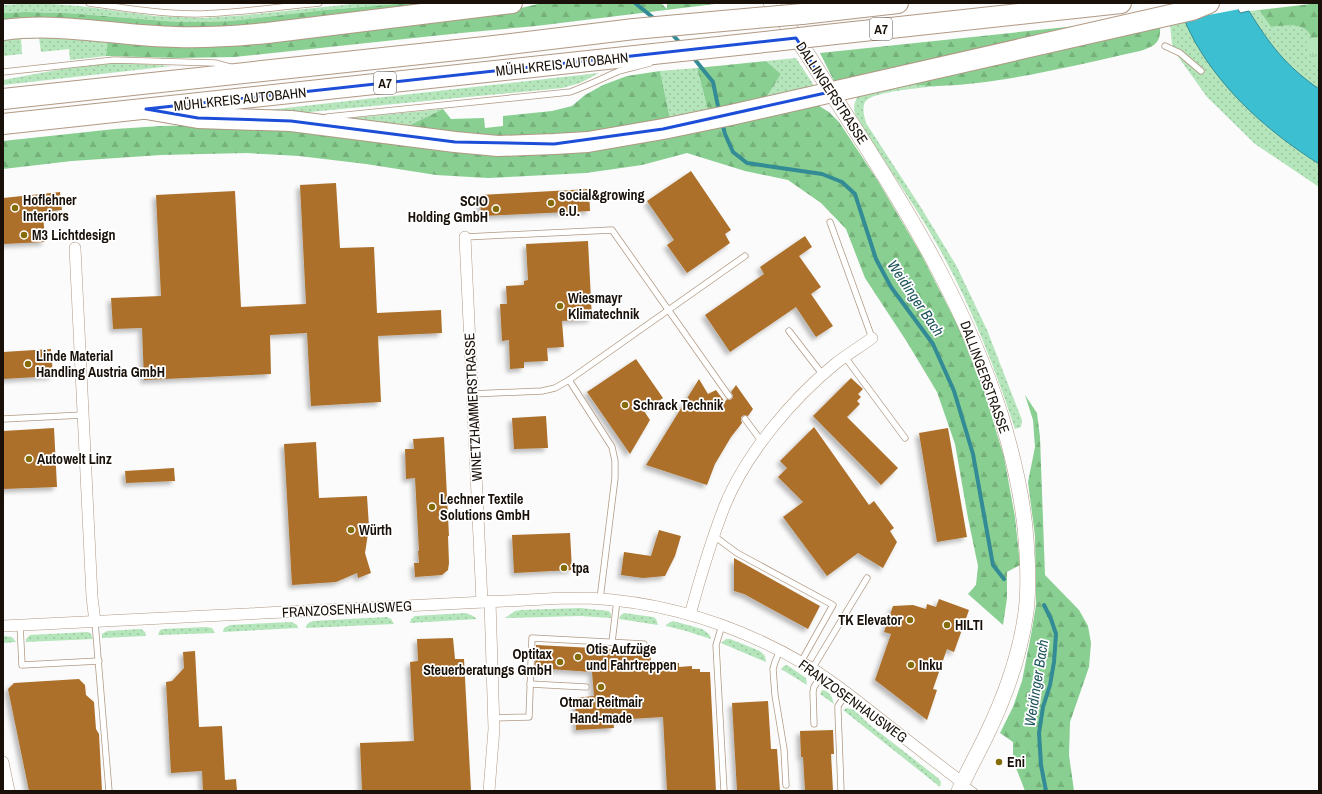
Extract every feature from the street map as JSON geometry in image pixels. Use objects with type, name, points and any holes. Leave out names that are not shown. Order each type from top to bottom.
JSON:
[{"type":"highway","points":[[3,30],[16,28],[47,28],[176,37],[226,37],[512,3]]},
{"type":"highway","name":"MÜHLKREIS AUTOBAHN","points":[[3,99],[634,29],[802,14],[898,3]]},
{"type":"highway","name":"MÜHLKREIS AUTOBAHN","points":[[3,124],[664,57],[722,46],[1121,3]]},
{"type":"highway","points":[[146,109],[198,118],[291,121],[498,146],[588,142],[731,115],[1158,18],[1192,10],[1209,3]]},
{"type":"street","name":"DALLINGERSTRASSE","points":[[771,3],[806,52],[830,92],[894,189],[952,294],[974,340],[992,390],[1016,468],[1024,512],[1029,574],[1026,613],[1016,661],[1006,691],[966,788]]},
{"type":"street","name":"WINETZHAMMERSTRASSE","points":[[465,237],[472,394],[494,718],[492,765],[489,791]]},
{"type":"street","points":[[75,248],[92,597],[95,622]]},
{"type":"street","points":[[690,615],[725,504],[738,478],[762,442],[796,401],[823,375],[872,338]]},
{"type":"street","name":"FRANZOSENHAUSWEG","points":[[3,626],[486,601],[600,599],[641,604],[690,615],[722,625],[747,634],[780,650],[801,662],[847,693],[966,788]]},
{"type":"street","points":[[3,766],[9,791]]},
{"type":"lane","points":[[90,3],[161,12],[196,14],[247,11],[318,3]]},
{"type":"lane","points":[[1165,46],[1180,53],[1201,70]]},
{"type":"lane","points":[[291,121],[570,92],[622,70],[664,57]]},
{"type":"lane","points":[[3,72],[114,60],[215,63],[256,72]]},
{"type":"lane","points":[[830,222],[872,338]]},
{"type":"lane","points":[[465,237],[612,230],[729,396]]},
{"type":"lane","points":[[472,394],[542,391],[555,388],[569,380],[745,256]]},
{"type":"lane","points":[[789,331],[823,375]]},
{"type":"lane","points":[[845,357],[905,438]]},
{"type":"lane","points":[[569,380],[612,447],[614,461],[615,478],[600,599]]},
{"type":"lane","points":[[3,418],[83,415]]},
{"type":"lane","points":[[745,419],[762,442]]},
{"type":"lane","points":[[714,536],[737,553],[832,605],[801,662]]},
{"type":"lane","points":[[814,724],[813,692],[817,673],[867,578]]},
{"type":"lane","points":[[612,642],[617,600]]},
{"type":"lane","points":[[95,622],[109,791]]},
{"type":"lane","points":[[722,625],[716,645],[724,791]]},
{"type":"lane","points":[[20,626],[22,665],[99,661]]},
{"type":"lane","points":[[494,718],[529,717],[532,638],[644,644]]},
{"type":"lane","points":[[780,650],[774,669],[775,695],[784,749],[786,785]]},
{"type":"lane","points":[[530,684],[586,687]]},
{"type":"lane","points":[[841,791],[838,706],[847,693]]},
{"type":"highlighted area","points":[[796,38],[830,92],[663,129],[554,144],[455,142],[291,121],[198,118],[146,109]]},
{"type":"green space","points":[[36,3],[80,6],[155,16],[203,18],[362,3],[408,3],[325,10],[230,21],[202,22],[178,22],[67,13],[3,13],[3,5]]},
{"type":"green space","points":[[408,3],[469,3],[232,29],[3,22],[3,13],[25,12],[67,13],[178,22],[230,21],[325,10]]},
{"type":"green space","points":[[542,3],[661,3],[667,9],[667,3],[723,3],[536,26],[234,57],[178,58],[106,56],[108,37],[280,37],[521,8]]},
{"type":"green space","points":[[1319,3],[1319,54],[1311,50],[1311,37],[1304,29],[1293,26],[1271,27],[1259,10]]},
{"type":"green space","points":[[1259,10],[1271,27],[1293,26],[1304,29],[1308,32],[1311,37],[1311,50],[1319,54],[1319,89],[1297,72],[1272,45],[1249,11]]},
{"type":"green space","points":[[1185,20],[1211,65],[1241,102],[1277,134],[1319,164],[1319,187],[1255,144],[1207,97],[1177,55],[1172,44],[1170,24]]},
{"type":"green space","points":[[1105,23],[842,83],[834,81],[820,53]]},
{"type":"green space","points":[[1160,26],[1158,40],[1150,47],[1140,51],[1065,68],[988,82],[938,86],[898,83]]},
{"type":"green space","points":[[3,36],[108,37],[106,56],[70,60],[69,49],[41,52],[39,38],[21,39],[22,54],[3,56]]},
{"type":"green space","points":[[1319,37],[1319,66],[1310,59],[1306,39]]},
{"type":"green space","points":[[796,58],[813,84],[814,88],[764,101],[781,74],[766,61]]},
{"type":"green space","points":[[766,61],[781,74],[764,101],[709,114],[697,68]]},
{"type":"green space","points":[[106,63],[172,66],[3,85],[3,80],[62,69]]},
{"type":"green space","points":[[697,68],[709,114],[671,123],[660,71]]},
{"type":"green space","points":[[660,71],[671,123],[642,129],[489,139],[408,126],[443,109],[451,119],[484,118],[485,128],[503,126],[503,116],[552,111],[572,106],[585,95],[603,85],[627,76]]},
{"type":"green space","points":[[599,73],[580,83],[562,88],[289,114],[250,112]]},
{"type":"green space","points":[[898,83],[937,86],[887,93],[870,98],[865,102],[864,107],[866,123],[956,265],[987,330],[1022,420],[1021,427],[1015,429],[998,379],[978,329],[968,305],[944,257],[922,219],[855,114],[855,103],[860,93]]},
{"type":"green space","points":[[809,104],[819,106],[829,112],[839,122],[878,181],[921,254],[958,326],[984,391],[1004,457],[1015,517],[1020,565],[1007,572],[1007,598],[1003,625],[968,594],[976,585],[978,566],[955,444],[937,392],[907,342],[865,278],[846,229],[821,203],[788,180],[745,171],[687,153],[642,165],[586,173],[488,178],[436,175],[366,164],[299,156],[246,153],[161,155],[72,161],[3,169],[3,141],[115,129],[208,125],[267,127],[485,153]]},
{"type":"green space","points":[[443,109],[408,126],[331,120]]},
{"type":"green space","points":[[1025,395],[1037,413],[1040,437],[1045,575],[1079,610],[1088,626],[1091,643],[1089,667],[1070,722],[1069,755],[1074,791],[1025,791],[1013,760],[1013,742],[1000,733],[1013,707],[1022,681],[1036,605],[1035,536],[1028,482],[1035,447],[1033,420]]},
{"type":"green space","points":[[580,608],[609,611],[611,618],[580,616],[505,618],[515,611],[521,610]]},
{"type":"green space","points":[[466,613],[477,619],[410,623],[411,619],[415,616]]},
{"type":"green space","points":[[624,613],[653,617],[656,619],[658,625],[619,619]]},
{"type":"green space","points":[[387,617],[391,619],[394,624],[306,628],[307,624],[313,621]]},
{"type":"green space","points":[[673,621],[702,629],[709,634],[711,639],[666,626]]},
{"type":"green space","points":[[292,622],[297,625],[298,628],[223,632],[224,628],[230,625]]},
{"type":"green space","points":[[212,628],[215,633],[158,635],[160,630],[163,629]]},
{"type":"green space","points":[[141,629],[145,632],[146,636],[102,638],[102,634],[107,631]]},
{"type":"green space","points":[[88,632],[91,634],[93,639],[26,642],[26,639],[30,635]]},
{"type":"green space","points":[[3,636],[12,637],[16,642],[3,643]]},
{"type":"green space","points":[[726,639],[730,639],[760,651],[765,656],[766,662],[721,643]]},
{"type":"green space","points":[[787,665],[806,678],[807,685],[781,669]]},
{"type":"green space","points":[[822,690],[829,693],[834,704],[820,694]]},
{"type":"green space","points":[[847,708],[854,710],[870,725],[938,778],[941,782],[940,787],[843,710]]},
{"type":"water","points":[[1176,3],[1235,3],[1240,13],[1249,11],[1272,45],[1288,63],[1319,89],[1319,164],[1283,139],[1234,95],[1207,61],[1195,42]]},
{"type":"pier","points":[[1174,3],[1237,3],[1240,9],[1182,20]]},
{"type":"building","points":[[691,171],[731,230],[725,234],[730,243],[687,273],[667,245],[674,240],[647,201]]},
{"type":"building","points":[[336,183],[340,248],[374,247],[377,313],[441,310],[442,333],[378,336],[381,402],[311,406],[307,333],[270,335],[271,374],[144,380],[142,328],[113,329],[111,298],[161,296],[156,195],[235,191],[241,307],[306,304],[300,185]]},
{"type":"building","points":[[589,189],[590,211],[481,216],[480,195]]},
{"type":"building","points":[[60,192],[62,210],[43,212],[45,242],[3,244],[3,198]]},
{"type":"building","points":[[805,236],[812,247],[799,256],[821,287],[811,294],[833,326],[816,337],[796,307],[730,352],[705,315],[764,274],[760,267]]},
{"type":"building","name":"Wiesmayr Klimatechnik","points":[[588,241],[592,319],[562,321],[564,347],[547,348],[548,361],[524,362],[524,368],[510,369],[509,340],[502,341],[500,304],[507,304],[506,286],[524,285],[524,281],[528,280],[526,244]]},
{"type":"building","name":"Linde Material Handling Austria GmbH","points":[[51,349],[53,376],[3,379],[3,352]]},
{"type":"building","name":"Schrack Technik","points":[[636,359],[663,398],[644,411],[650,420],[630,454],[587,392]]},
{"type":"building","points":[[851,378],[863,389],[858,394],[861,397],[857,401],[860,404],[847,417],[898,468],[881,485],[813,416]]},
{"type":"building","points":[[699,379],[708,394],[716,390],[725,402],[727,399],[730,400],[733,398],[731,392],[736,385],[753,409],[748,416],[744,415],[741,417],[742,423],[731,437],[715,464],[707,485],[646,465]]},
{"type":"building","points":[[546,416],[548,448],[514,449],[512,418]]},
{"type":"building","points":[[814,427],[869,505],[874,501],[894,528],[890,531],[897,542],[883,568],[858,553],[827,576],[783,517],[803,502],[778,477],[787,468],[780,461]]},
{"type":"building","name":"Autowelt Linz","points":[[54,428],[57,487],[3,489],[3,431]]},
{"type":"building","points":[[948,428],[967,537],[937,542],[919,433]]},
{"type":"building","name":"Lechner Textile Solutions GmbH","points":[[444,437],[449,536],[448,570],[442,575],[415,577],[414,563],[419,563],[419,551],[415,478],[406,479],[405,449],[414,449],[413,439]]},
{"type":"building","points":[[316,442],[319,498],[367,496],[369,527],[365,553],[371,573],[358,578],[357,573],[336,582],[292,585],[284,444]]},
{"type":"building","points":[[174,468],[175,481],[126,483],[125,471]]},
{"type":"building","points":[[659,530],[681,536],[675,556],[665,576],[643,578],[621,575],[624,552],[651,556]]},
{"type":"building","points":[[570,533],[572,570],[514,573],[512,535]]},
{"type":"building","points":[[734,558],[820,606],[808,629],[744,594],[734,591]]},
{"type":"building","points":[[939,599],[969,610],[954,652],[947,649],[933,689],[937,690],[927,720],[875,680],[891,634],[884,632],[893,606],[913,605],[926,609],[927,604],[936,607]]},
{"type":"building","points":[[453,638],[455,659],[464,659],[471,791],[362,791],[360,743],[414,741],[410,662],[418,661],[417,639]]},
{"type":"building","points":[[536,645],[650,651],[651,661],[670,661],[670,663],[679,663],[679,667],[692,666],[692,669],[700,669],[700,672],[710,672],[716,791],[667,791],[663,717],[613,720],[614,728],[576,730],[575,698],[594,696],[592,672],[535,668]]},
{"type":"building","points":[[195,651],[199,727],[222,726],[225,780],[236,779],[237,791],[203,791],[202,771],[171,773],[166,682],[172,681],[184,668],[183,652]]},
{"type":"building","points":[[79,679],[85,685],[86,695],[94,702],[96,729],[99,734],[102,791],[29,791],[8,689],[14,683]]},
{"type":"building","points":[[768,701],[771,749],[777,749],[780,791],[737,791],[732,703]]},
{"type":"building","points":[[833,730],[834,754],[831,754],[833,791],[805,791],[800,731]]},
{"type":"waterway","name":"Weidinger Bach","points":[[635,3],[656,20]]},
{"type":"waterway","name":"Weidinger Bach","points":[[670,32],[682,45]]},
{"type":"waterway","name":"Weidinger Bach","points":[[692,56],[713,82],[719,111]]},
{"type":"waterway","name":"Weidinger Bach","points":[[722,122],[725,134],[733,152],[747,163],[822,174],[842,182],[855,194],[876,259],[891,287],[933,344],[954,391],[973,454],[993,565],[1004,579]]},
{"type":"waterway","name":"Weidinger Bach","points":[[1044,605],[1056,634],[1054,662],[1050,685],[1043,707],[1039,733],[1041,765],[1046,791]]},
{"type":"place","name":"social&growing e.U.","points":[[551,203]]},
{"type":"place","name":"Hoflehner Interiors","points":[[15,208]]},
{"type":"place","name":"SCIO Holding GmbH","points":[[496,209]]},
{"type":"place","name":"M3 Lichtdesign","points":[[24,235]]},
{"type":"place","name":"Wiesmayr Klimatechnik","points":[[560,306]]},
{"type":"place","name":"Linde Material Handling Austria GmbH","points":[[28,364]]},
{"type":"place","name":"Schrack Technik","points":[[625,405]]},
{"type":"place","name":"Autowelt Linz","points":[[29,459]]},
{"type":"place","name":"Lechner Textile Solutions GmbH","points":[[432,507]]},
{"type":"place","name":"Würth","points":[[351,530]]},
{"type":"place","name":"tpa","points":[[564,568]]},
{"type":"place","name":"TK Elevator","points":[[910,620]]},
{"type":"place","name":"HILTI","points":[[947,625]]},
{"type":"place","name":"Otis Aufzüge und Fahrtreppen","points":[[578,657]]},
{"type":"place","name":"Optitax Steuerberatungs GmbH","points":[[560,662]]},
{"type":"place","name":"Inku","points":[[911,665]]},
{"type":"place","name":"Otmar Reitmair Hand-made","points":[[601,687]]},
{"type":"place","name":"Eni","points":[[999,762]]}]
